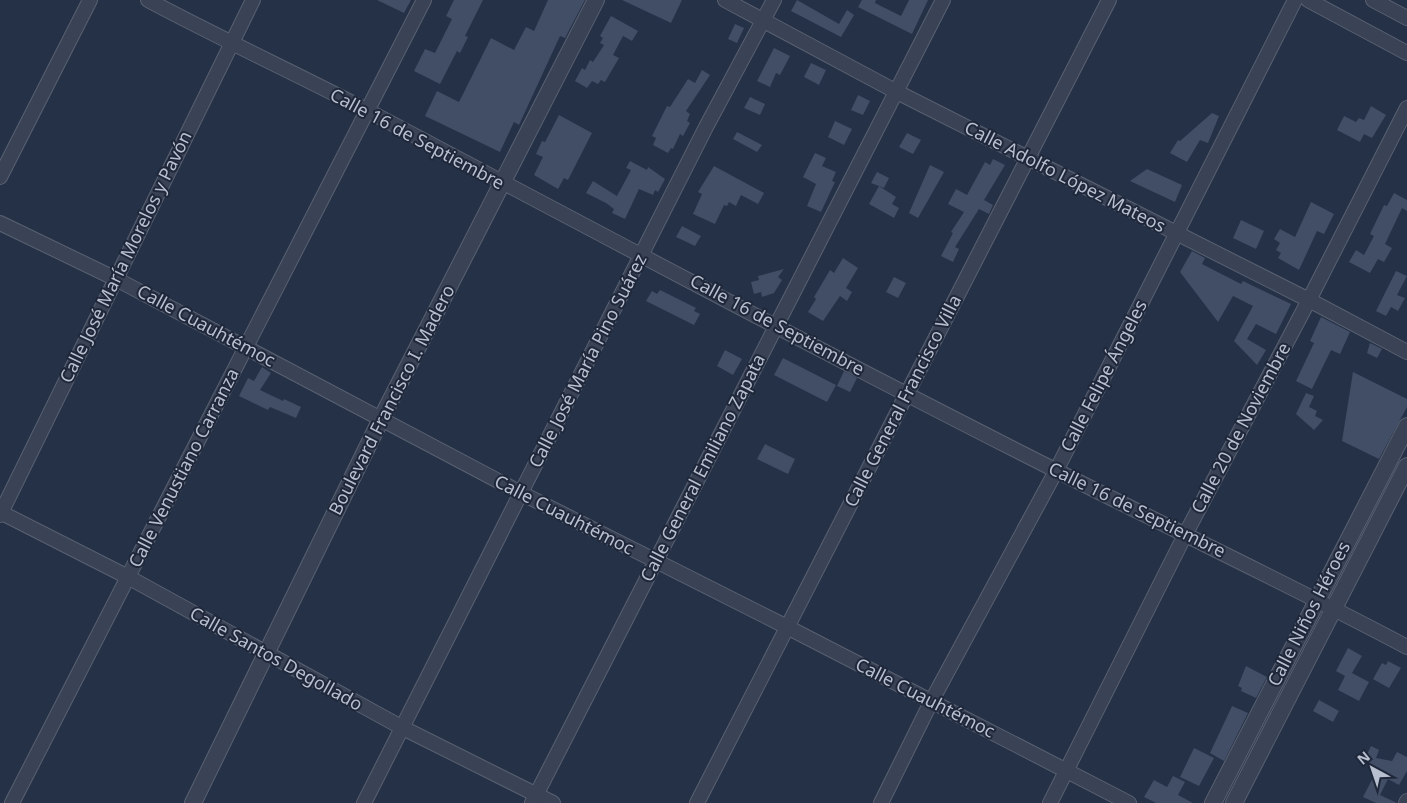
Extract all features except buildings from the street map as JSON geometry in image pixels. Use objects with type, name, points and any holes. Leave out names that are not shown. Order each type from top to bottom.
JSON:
[{"type":"street","points":[[0,177],[90,0]]},
{"type":"street","name":"Calle 16 de Septiembre","points":[[148,0],[230,44],[367,111],[501,183],[1056,471],[1317,599],[1407,647]]},
{"type":"street","name":"Calle José María Morelos y Pavón","points":[[0,513],[253,0]]},
{"type":"street","name":"Calle Venustiano Carranza","points":[[12,803],[424,0]]},
{"type":"street","name":"Boulevard Francisco I. Madero","points":[[193,803],[382,420],[501,183],[596,0]]},
{"type":"street","name":"Calle Adolfo López Mateos","points":[[725,0],[895,91],[1309,300],[1407,352]]},
{"type":"street","name":"Calle José María Pino Suárez","points":[[364,803],[401,727],[643,255],[706,127],[774,0]]},
{"type":"street","name":"Calle General Emiliano Zapata","points":[[534,799],[942,0]]},
{"type":"street","name":"Calle General Francisco Villa","points":[[697,803],[1109,0]]},
{"type":"street","name":"Calle Felipe Ángeles","points":[[881,803],[931,702],[1056,471],[1295,0]]},
{"type":"street","points":[[1308,0],[1407,53]]},
{"type":"street","points":[[1373,0],[1407,18]]},
{"type":"street","name":"Calle 20 de Noviembre","points":[[1050,803],[1185,535],[1309,300],[1407,108]]},
{"type":"street","name":"Calle Cuauhtémoc","points":[[0,223],[116,279],[521,493],[787,626],[1129,803]]},
{"type":"street","name":"Calle Niños Héroes","points":[[1213,803],[1407,426]]},
{"type":"street","name":"Calle Niños Héroes","points":[[1234,803],[1407,466]]},
{"type":"street","name":"Calle Santos Degollado","points":[[0,513],[128,577],[265,654],[534,799],[553,803]]}]
